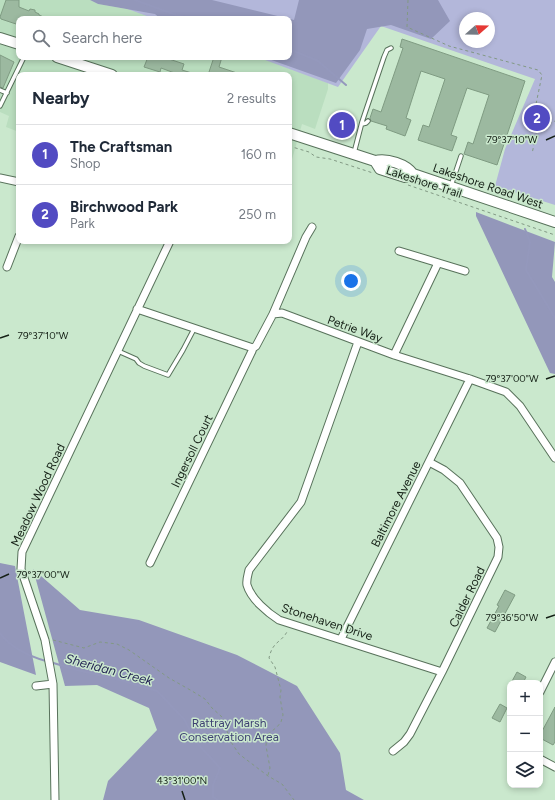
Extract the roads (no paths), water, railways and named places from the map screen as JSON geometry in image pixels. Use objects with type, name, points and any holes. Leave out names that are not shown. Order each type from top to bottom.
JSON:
[{"type":"main road","points":[[0,38],[16,43]]},
{"type":"main road","points":[[67,60],[103,72]]},
{"type":"main road","name":"Lakeshore Road West","points":[[292,135],[375,162],[383,159],[408,168],[413,174],[451,188],[555,222]]},
{"type":"street","points":[[0,178],[16,181]]},
{"type":"street","points":[[137,310],[253,348],[256,346],[273,314],[306,237],[312,227]]},
{"type":"street","points":[[7,267],[16,244]]},
{"type":"street","name":"Meadow Wood Road","points":[[56,800],[53,684],[45,640],[21,569],[22,552],[169,244]]},
{"type":"street","points":[[399,251],[465,270]]},
{"type":"street","points":[[394,354],[438,262]]},
{"type":"street","name":"Petrie Way","points":[[273,314],[282,314],[358,342],[506,392],[520,406],[555,458]]},
{"type":"street","name":"Stonehaven Drive","points":[[358,342],[301,502],[249,570],[247,578],[248,586],[264,609],[279,620],[442,672]]},
{"type":"street","name":"Ingersoll Court","points":[[150,563],[253,348]]},
{"type":"street","name":"Baltimore Avenue","points":[[341,639],[470,379]]},
{"type":"street","name":"Calder Road","points":[[393,751],[404,742],[410,734],[496,563],[499,547],[497,538],[460,483],[448,472],[429,462]]},
{"type":"street","points":[[543,686],[555,662]]},
{"type":"street","points":[[36,686],[53,684]]},
{"type":"street","points":[[543,761],[555,767]]},
{"type":"lane","points":[[354,154],[385,52],[391,48]]},
{"type":"lane","points":[[16,72],[22,60]]},
{"type":"lane","points":[[0,106],[16,73]]},
{"type":"lane","points":[[0,90],[6,93]]},
{"type":"lane","points":[[368,104],[372,107]]},
{"type":"lane","points":[[362,124],[368,121]]},
{"type":"lane","points":[[451,188],[461,156]]},
{"type":"lane","points":[[118,351],[136,359],[144,366],[168,375],[194,328]]},
{"type":"waterway","points":[[135,0],[180,16]]},
{"type":"waterway","points":[[292,50],[318,61],[346,85]]},
{"type":"waterway","points":[[525,229],[530,242],[526,270],[555,318]]},
{"type":"waterway","name":"Sheridan Creek","points":[[0,633],[9,643],[21,651],[46,661]]},
{"type":"waterway","name":"Sheridan Creek","points":[[50,662],[157,691],[184,719],[196,742],[220,768],[213,785],[213,797],[218,800]]},
{"type":"place","name":"Birchwood Park","points":[[537,118]]},
{"type":"place","name":"The Craftsman","points":[[342,125]]},
{"type":"park label","name":"Rattray Marsh Conservation Area","points":[[229,730]]}]
